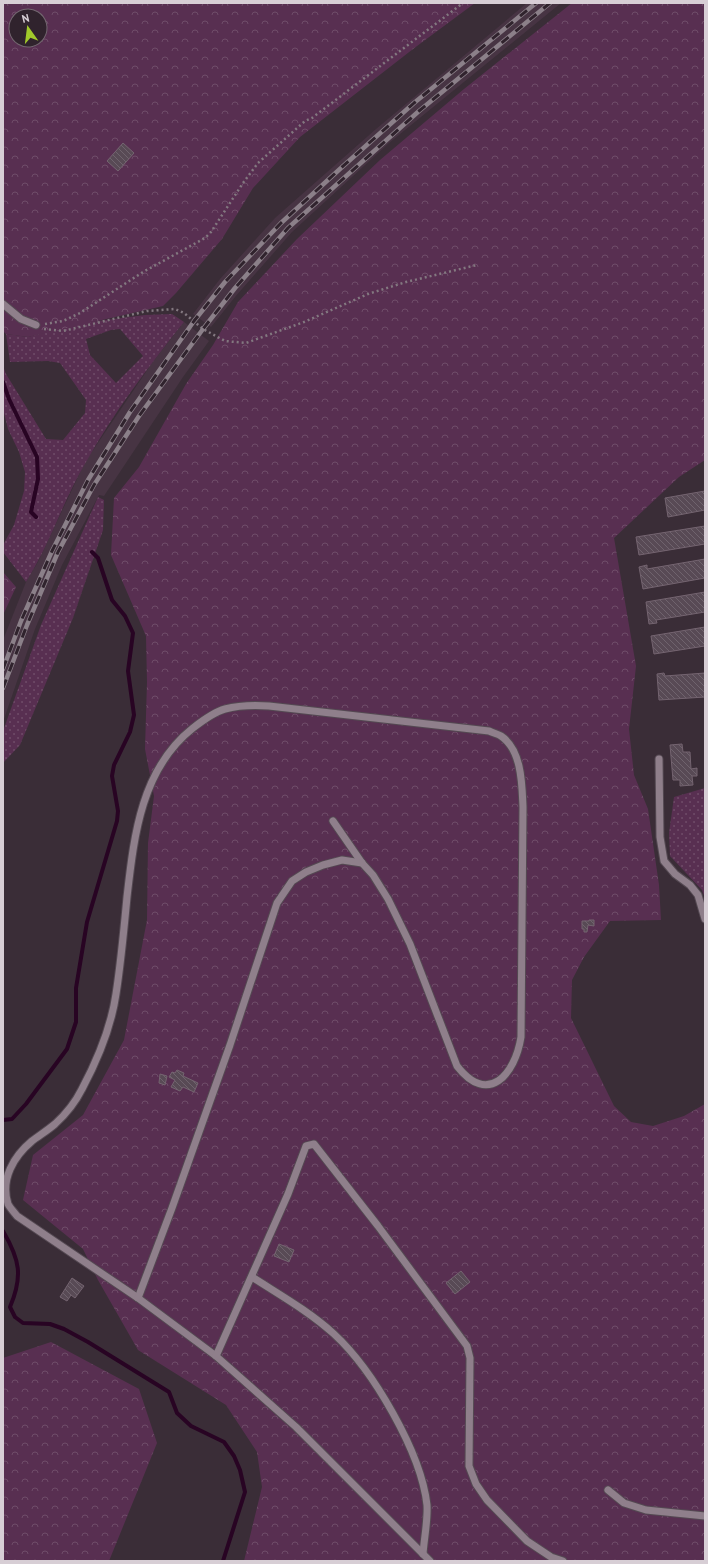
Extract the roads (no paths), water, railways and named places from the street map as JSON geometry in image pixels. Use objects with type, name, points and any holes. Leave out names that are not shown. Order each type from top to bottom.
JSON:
[{"type":"lane","points":[[3,304],[22,319],[36,325]]},
{"type":"lane","points":[[333,821],[362,863],[373,875],[388,899],[410,944],[454,1060],[461,1071],[480,1085],[490,1085],[501,1080],[516,1059],[521,1037],[523,807],[522,789],[517,761],[510,744],[501,736],[489,731],[269,706],[245,705],[224,709],[202,721],[180,738],[154,776],[143,802],[132,846],[116,996],[107,1033],[93,1069],[77,1098],[55,1123],[31,1142],[19,1154],[11,1165],[5,1180],[5,1194],[8,1205],[17,1216],[138,1298],[216,1356],[296,1427],[430,1561]]},
{"type":"lane","points":[[659,759],[660,837],[664,861],[675,874],[690,886],[698,895],[705,918]]},
{"type":"lane","points":[[138,1298],[224,1060],[278,903],[292,881],[306,872],[323,865],[342,860],[362,863]]},
{"type":"lane","points":[[216,1356],[288,1194],[306,1146],[314,1144],[378,1226],[467,1346],[470,1358],[470,1466],[476,1484],[487,1500],[526,1541],[551,1557],[563,1561]]},
{"type":"lane","points":[[252,1276],[300,1307],[334,1334],[355,1356],[388,1403],[423,1485],[427,1507],[423,1554]]},
{"type":"lane","points":[[608,1490],[624,1503],[646,1510],[705,1516]]},
{"type":"waterway","points":[[3,382],[9,399],[37,457],[38,479],[31,512],[36,517]]},
{"type":"waterway","points":[[3,1120],[12,1119],[26,1104],[67,1049],[76,1022],[76,988],[87,922],[117,821],[118,811],[112,776],[114,765],[130,732],[134,715],[128,671],[133,633],[125,616],[112,600],[98,558],[92,552]]},
{"type":"waterway","points":[[3,1231],[9,1241],[18,1268],[17,1286],[10,1307],[15,1317],[23,1323],[50,1324],[64,1329],[88,1342],[169,1392],[177,1413],[191,1426],[224,1442],[234,1456],[240,1470],[245,1492],[223,1561]]},
{"type":"railway","points":[[3,669],[21,621],[52,551],[88,480],[130,412],[194,321],[225,282],[281,223],[341,168],[414,103],[536,3]]},
{"type":"railway","points":[[3,688],[27,625],[58,552],[94,485],[139,416],[235,288],[288,228],[419,111],[550,3]]}]
